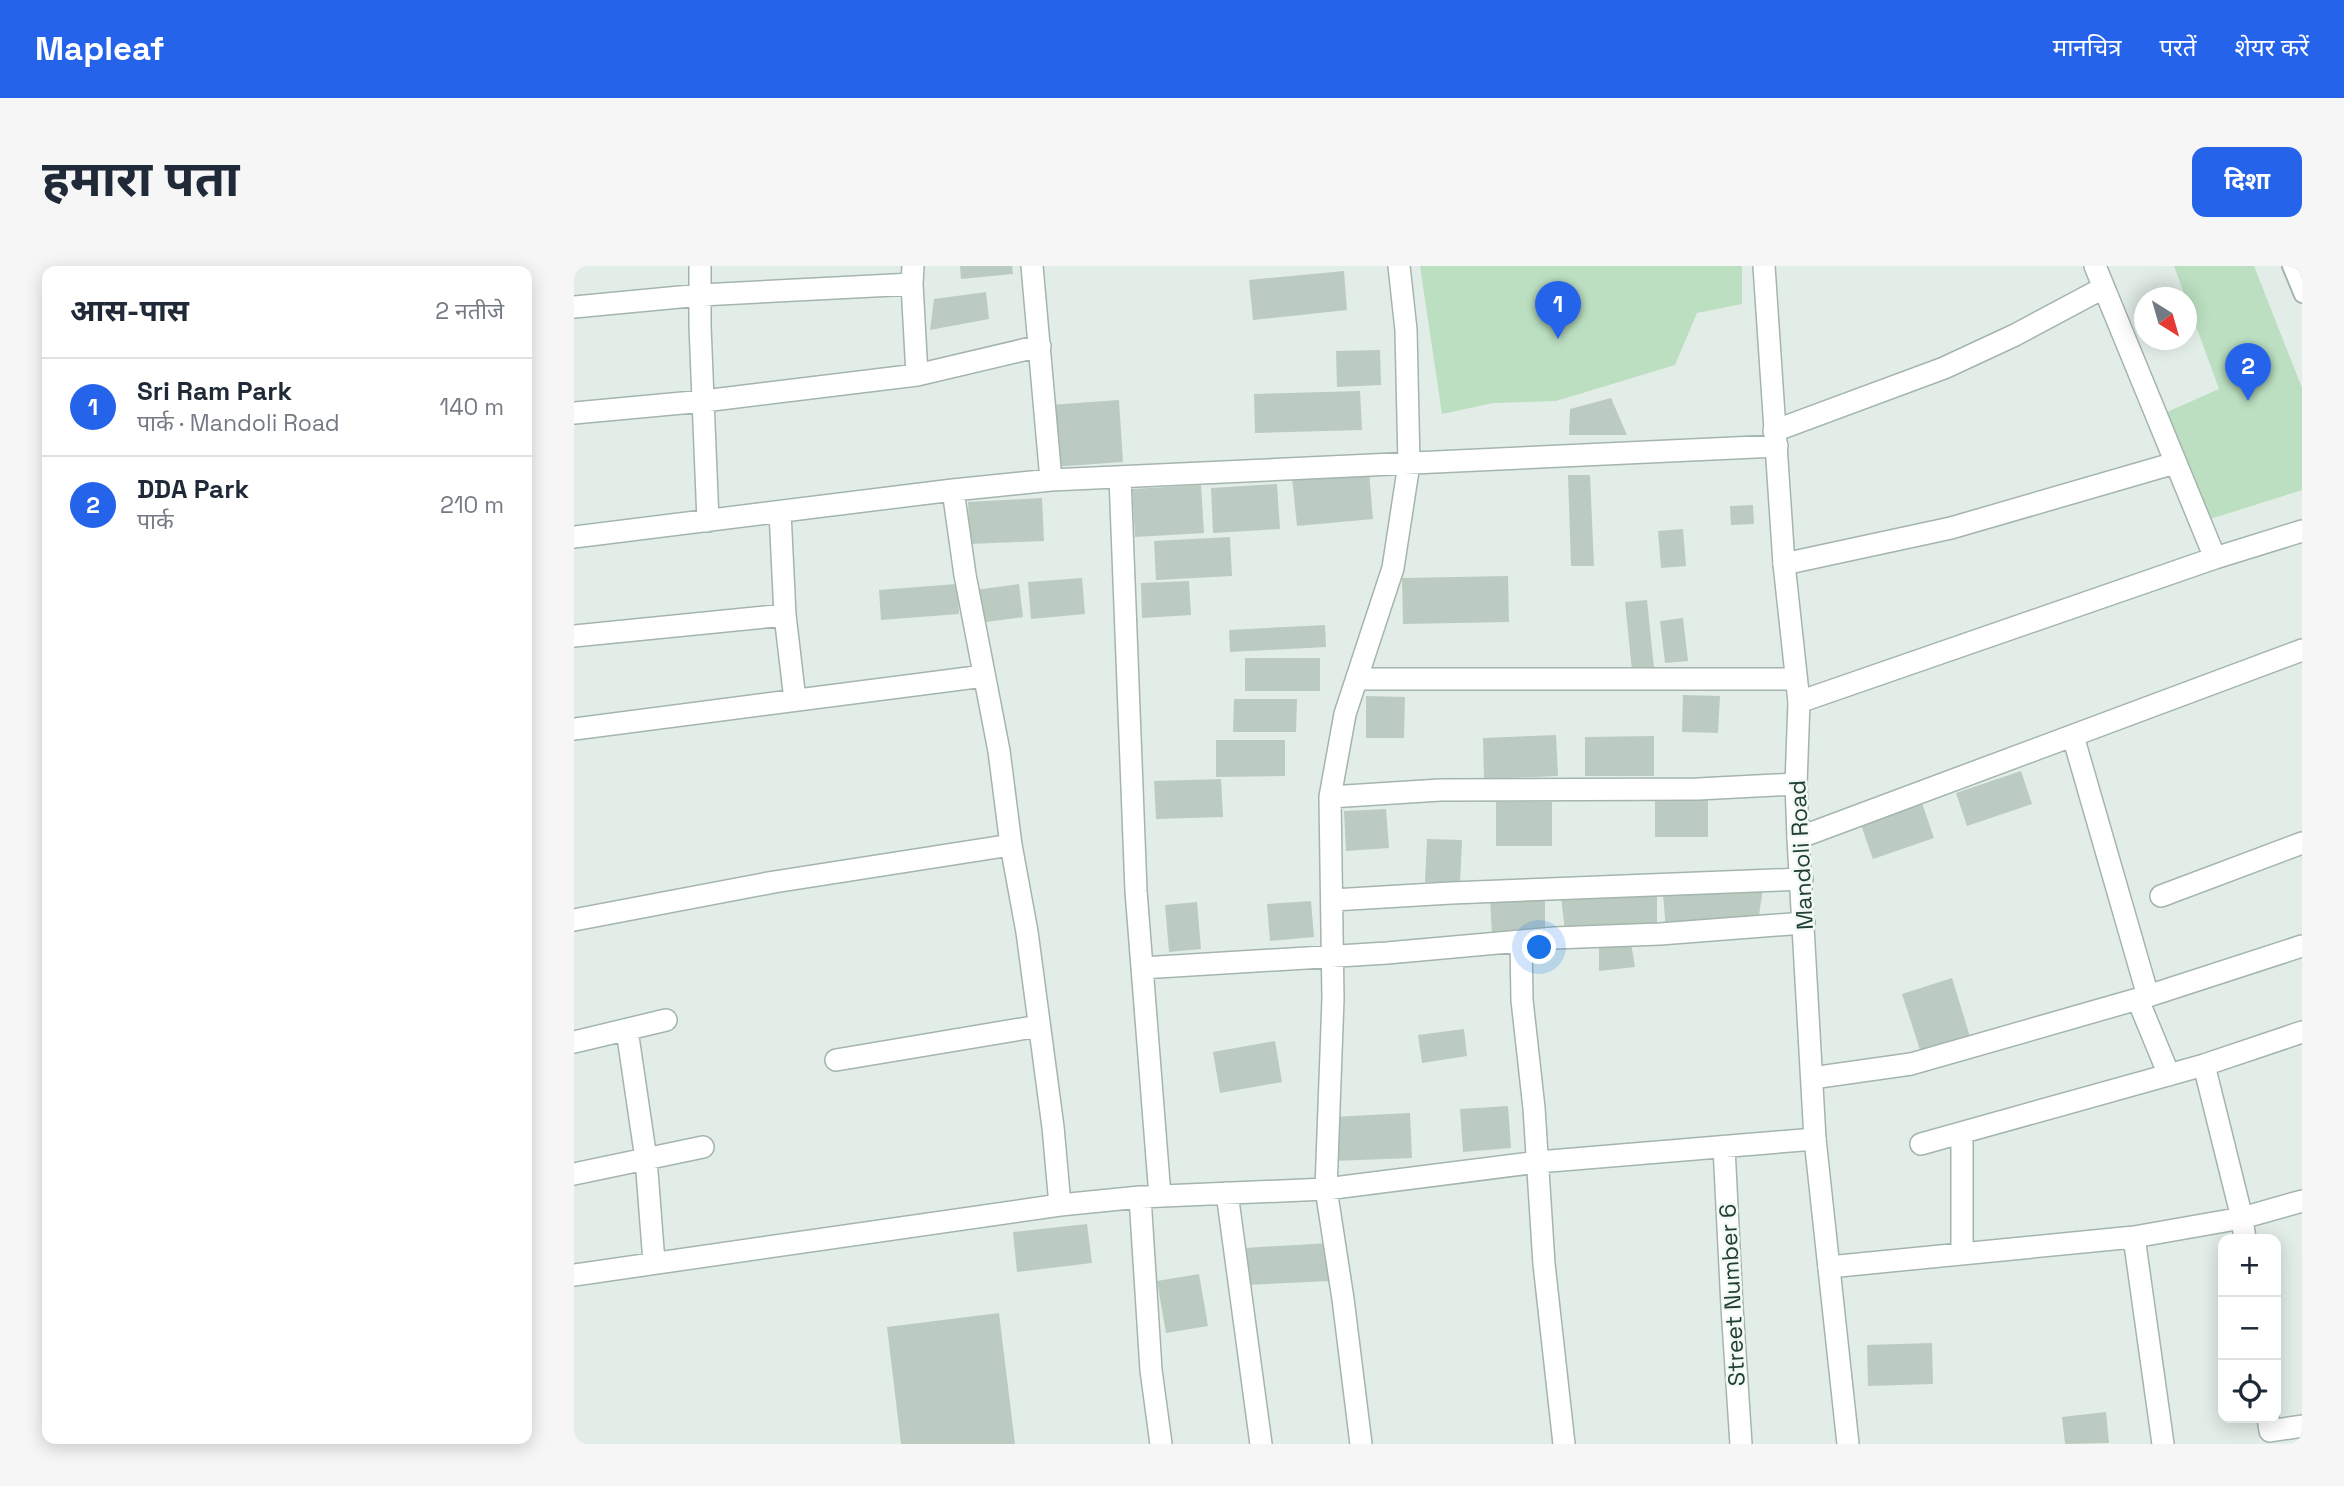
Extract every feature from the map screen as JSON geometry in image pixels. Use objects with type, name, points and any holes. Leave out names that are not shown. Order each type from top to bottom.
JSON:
[{"type":"street","points":[[701,266],[708,521]]},
{"type":"street","points":[[1032,266],[1051,480]]},
{"type":"street","points":[[1361,1444],[1326,1189],[1333,956],[1330,797],[1345,714],[1393,568],[1409,464],[1406,330],[1399,266]]},
{"type":"street","name":"Mandoli Road","points":[[1764,266],[1784,564],[1799,702],[1798,838],[1815,1139],[1848,1444]]},
{"type":"street","points":[[2095,266],[2215,558]]},
{"type":"street","points":[[574,307],[912,275],[917,375]]},
{"type":"street","points":[[574,537],[1051,480],[1409,464],[1776,438],[1944,368],[2015,335],[2104,288]]},
{"type":"street","points":[[574,413],[704,401],[917,375],[1040,346]]},
{"type":"street","points":[[1784,564],[1951,528],[2175,463]]},
{"type":"street","points":[[1121,477],[1150,1196],[1151,1370],[1161,1444]]},
{"type":"street","points":[[953,490],[965,575],[999,751],[1027,932],[1053,1127],[1060,1205]]},
{"type":"street","points":[[780,512],[785,615],[795,700]]},
{"type":"street","points":[[1799,702],[2215,558],[2302,531]]},
{"type":"street","points":[[574,636],[785,615]]},
{"type":"street","points":[[1798,838],[2302,650]]},
{"type":"street","points":[[574,729],[984,676]]},
{"type":"street","points":[[1357,679],[1796,679]]},
{"type":"street","points":[[2073,736],[2143,998],[2169,1075]]},
{"type":"street","points":[[1330,797],[1440,790],[1582,791],[1797,784]]},
{"type":"street","points":[[2161,896],[2302,843]]},
{"type":"street","points":[[574,920],[774,882],[1012,845]]},
{"type":"street","points":[[1333,900],[1802,879]]},
{"type":"street","points":[[1142,968],[1804,923]]},
{"type":"street","points":[[1521,942],[1522,1000],[1538,1162],[1544,1264],[1564,1444]]},
{"type":"street","points":[[1812,1078],[1911,1064],[2143,998],[2302,946]]},
{"type":"street","points":[[574,1042],[666,1020]]},
{"type":"street","points":[[836,1060],[1039,1026]]},
{"type":"street","points":[[627,1030],[646,1159],[654,1262]]},
{"type":"street","points":[[1921,1144],[2204,1065],[2302,1032]]},
{"type":"street","points":[[2204,1065],[2243,1229]]},
{"type":"street","points":[[1962,1133],[1962,1253]]},
{"type":"street","points":[[574,1275],[1060,1205],[1150,1196],[1326,1189],[1538,1162],[1815,1139]]},
{"type":"street","points":[[574,1174],[703,1147]]},
{"type":"street","name":"Street Number 6","points":[[1724,1147],[1731,1307],[1741,1444]]},
{"type":"street","points":[[1227,1193],[1261,1444]]},
{"type":"street","points":[[1829,1267],[2243,1229],[2302,1201]]},
{"type":"street","points":[[2134,1237],[2163,1444]]},
{"type":"street","points":[[2270,1431],[2302,1426]]},
{"type":"lane","points":[[2290,266],[2302,295]]},
{"type":"green space","points":[[1420,266],[1742,266],[1742,304],[1697,313],[1675,365],[1556,401],[1493,403],[1442,414]]},
{"type":"green space","points":[[2174,266],[2254,266],[2302,388],[2302,490],[2207,520],[2167,412],[2219,389],[2197,329],[2197,287],[2182,287]]},
{"type":"building","points":[[960,266],[1012,266],[1013,274],[961,279]]},
{"type":"building","points":[[1344,271],[1347,310],[1253,320],[1249,280]]},
{"type":"building","points":[[986,292],[989,319],[930,330],[934,299]]},
{"type":"building","points":[[1380,350],[1381,385],[1337,387],[1336,351]]},
{"type":"building","points":[[1360,391],[1362,430],[1255,433],[1254,394]]},
{"type":"building","points":[[1611,398],[1627,435],[1569,435],[1570,409]]},
{"type":"building","points":[[1119,400],[1123,462],[1052,467],[1049,405]]},
{"type":"building","points":[[1369,471],[1373,519],[1297,526],[1292,478]]},
{"type":"building","points":[[1568,475],[1590,475],[1594,566],[1571,566]]},
{"type":"building","points":[[1277,484],[1280,529],[1213,533],[1211,488]]},
{"type":"building","points":[[1201,485],[1204,533],[1135,537],[1132,489]]},
{"type":"building","points":[[1042,498],[1044,541],[970,544],[968,502]]},
{"type":"building","points":[[1753,505],[1754,524],[1731,525],[1730,506]]},
{"type":"building","points":[[1683,529],[1686,566],[1661,568],[1658,531]]},
{"type":"building","points":[[1230,537],[1232,576],[1156,580],[1154,541]]},
{"type":"building","points":[[1508,576],[1509,622],[1403,624],[1402,578]]},
{"type":"building","points":[[1082,578],[1085,614],[1031,619],[1028,582]]},
{"type":"building","points":[[1189,581],[1191,615],[1142,618],[1141,583]]},
{"type":"building","points":[[957,584],[959,614],[881,620],[879,590]]},
{"type":"building","points":[[1019,584],[1023,617],[979,623],[975,590]]},
{"type":"building","points":[[1647,600],[1654,668],[1632,671],[1625,602]]},
{"type":"building","points":[[1683,618],[1688,661],[1665,663],[1660,621]]},
{"type":"building","points":[[1325,625],[1326,647],[1230,652],[1229,630]]},
{"type":"building","points":[[1245,658],[1320,658],[1320,691],[1245,691]]},
{"type":"building","points":[[1683,695],[1720,696],[1718,733],[1682,732]]},
{"type":"building","points":[[1366,696],[1405,697],[1404,738],[1366,738]]},
{"type":"building","points":[[1234,699],[1297,699],[1296,732],[1233,732]]},
{"type":"building","points":[[1556,735],[1558,776],[1484,779],[1483,738]]},
{"type":"building","points":[[1654,736],[1654,776],[1585,776],[1585,737]]},
{"type":"building","points":[[1216,740],[1285,740],[1285,776],[1216,777]]},
{"type":"building","points":[[2021,771],[2032,804],[1967,826],[1956,793]]},
{"type":"building","points":[[1221,779],[1223,817],[1156,819],[1154,781]]},
{"type":"building","points":[[1708,798],[1708,837],[1655,837],[1655,799]]},
{"type":"building","points":[[1496,802],[1552,802],[1552,846],[1496,846]]},
{"type":"building","points":[[1922,803],[1934,838],[1873,859],[1861,825]]},
{"type":"building","points":[[1386,809],[1389,848],[1346,851],[1344,811]]},
{"type":"building","points":[[1427,839],[1462,840],[1460,883],[1425,882]]},
{"type":"building","points":[[1763,888],[1758,922],[1666,930],[1663,895]]},
{"type":"building","points":[[1657,895],[1657,929],[1565,931],[1561,897]]},
{"type":"building","points":[[1545,896],[1545,931],[1492,937],[1490,897]]},
{"type":"building","points":[[1311,901],[1314,937],[1270,941],[1267,904]]},
{"type":"building","points":[[1197,902],[1201,949],[1169,952],[1165,905]]},
{"type":"building","points":[[1630,937],[1635,967],[1599,971],[1599,938]]},
{"type":"building","points":[[1952,978],[1971,1040],[1922,1056],[1902,994]]},
{"type":"building","points":[[1464,1029],[1467,1056],[1422,1063],[1418,1035]]},
{"type":"building","points":[[1275,1041],[1282,1082],[1220,1093],[1213,1052]]},
{"type":"building","points":[[1508,1106],[1511,1148],[1463,1152],[1460,1109]]},
{"type":"building","points":[[1410,1113],[1412,1158],[1333,1161],[1331,1117]]},
{"type":"building","points":[[1087,1224],[1092,1263],[1017,1272],[1013,1232]]},
{"type":"building","points":[[1330,1243],[1331,1281],[1246,1285],[1244,1248]]},
{"type":"building","points":[[1199,1274],[1208,1326],[1166,1333],[1157,1281]]},
{"type":"building","points":[[999,1313],[1015,1444],[901,1444],[887,1327]]},
{"type":"building","points":[[1932,1343],[1933,1384],[1868,1386],[1867,1345]]},
{"type":"building","points":[[2106,1412],[2109,1443],[2065,1444],[2062,1417]]},
{"type":"place","name":"Sri Ram Park","points":[[1558,339]]},
{"type":"place","name":"DDA Park","points":[[2248,401]]}]
